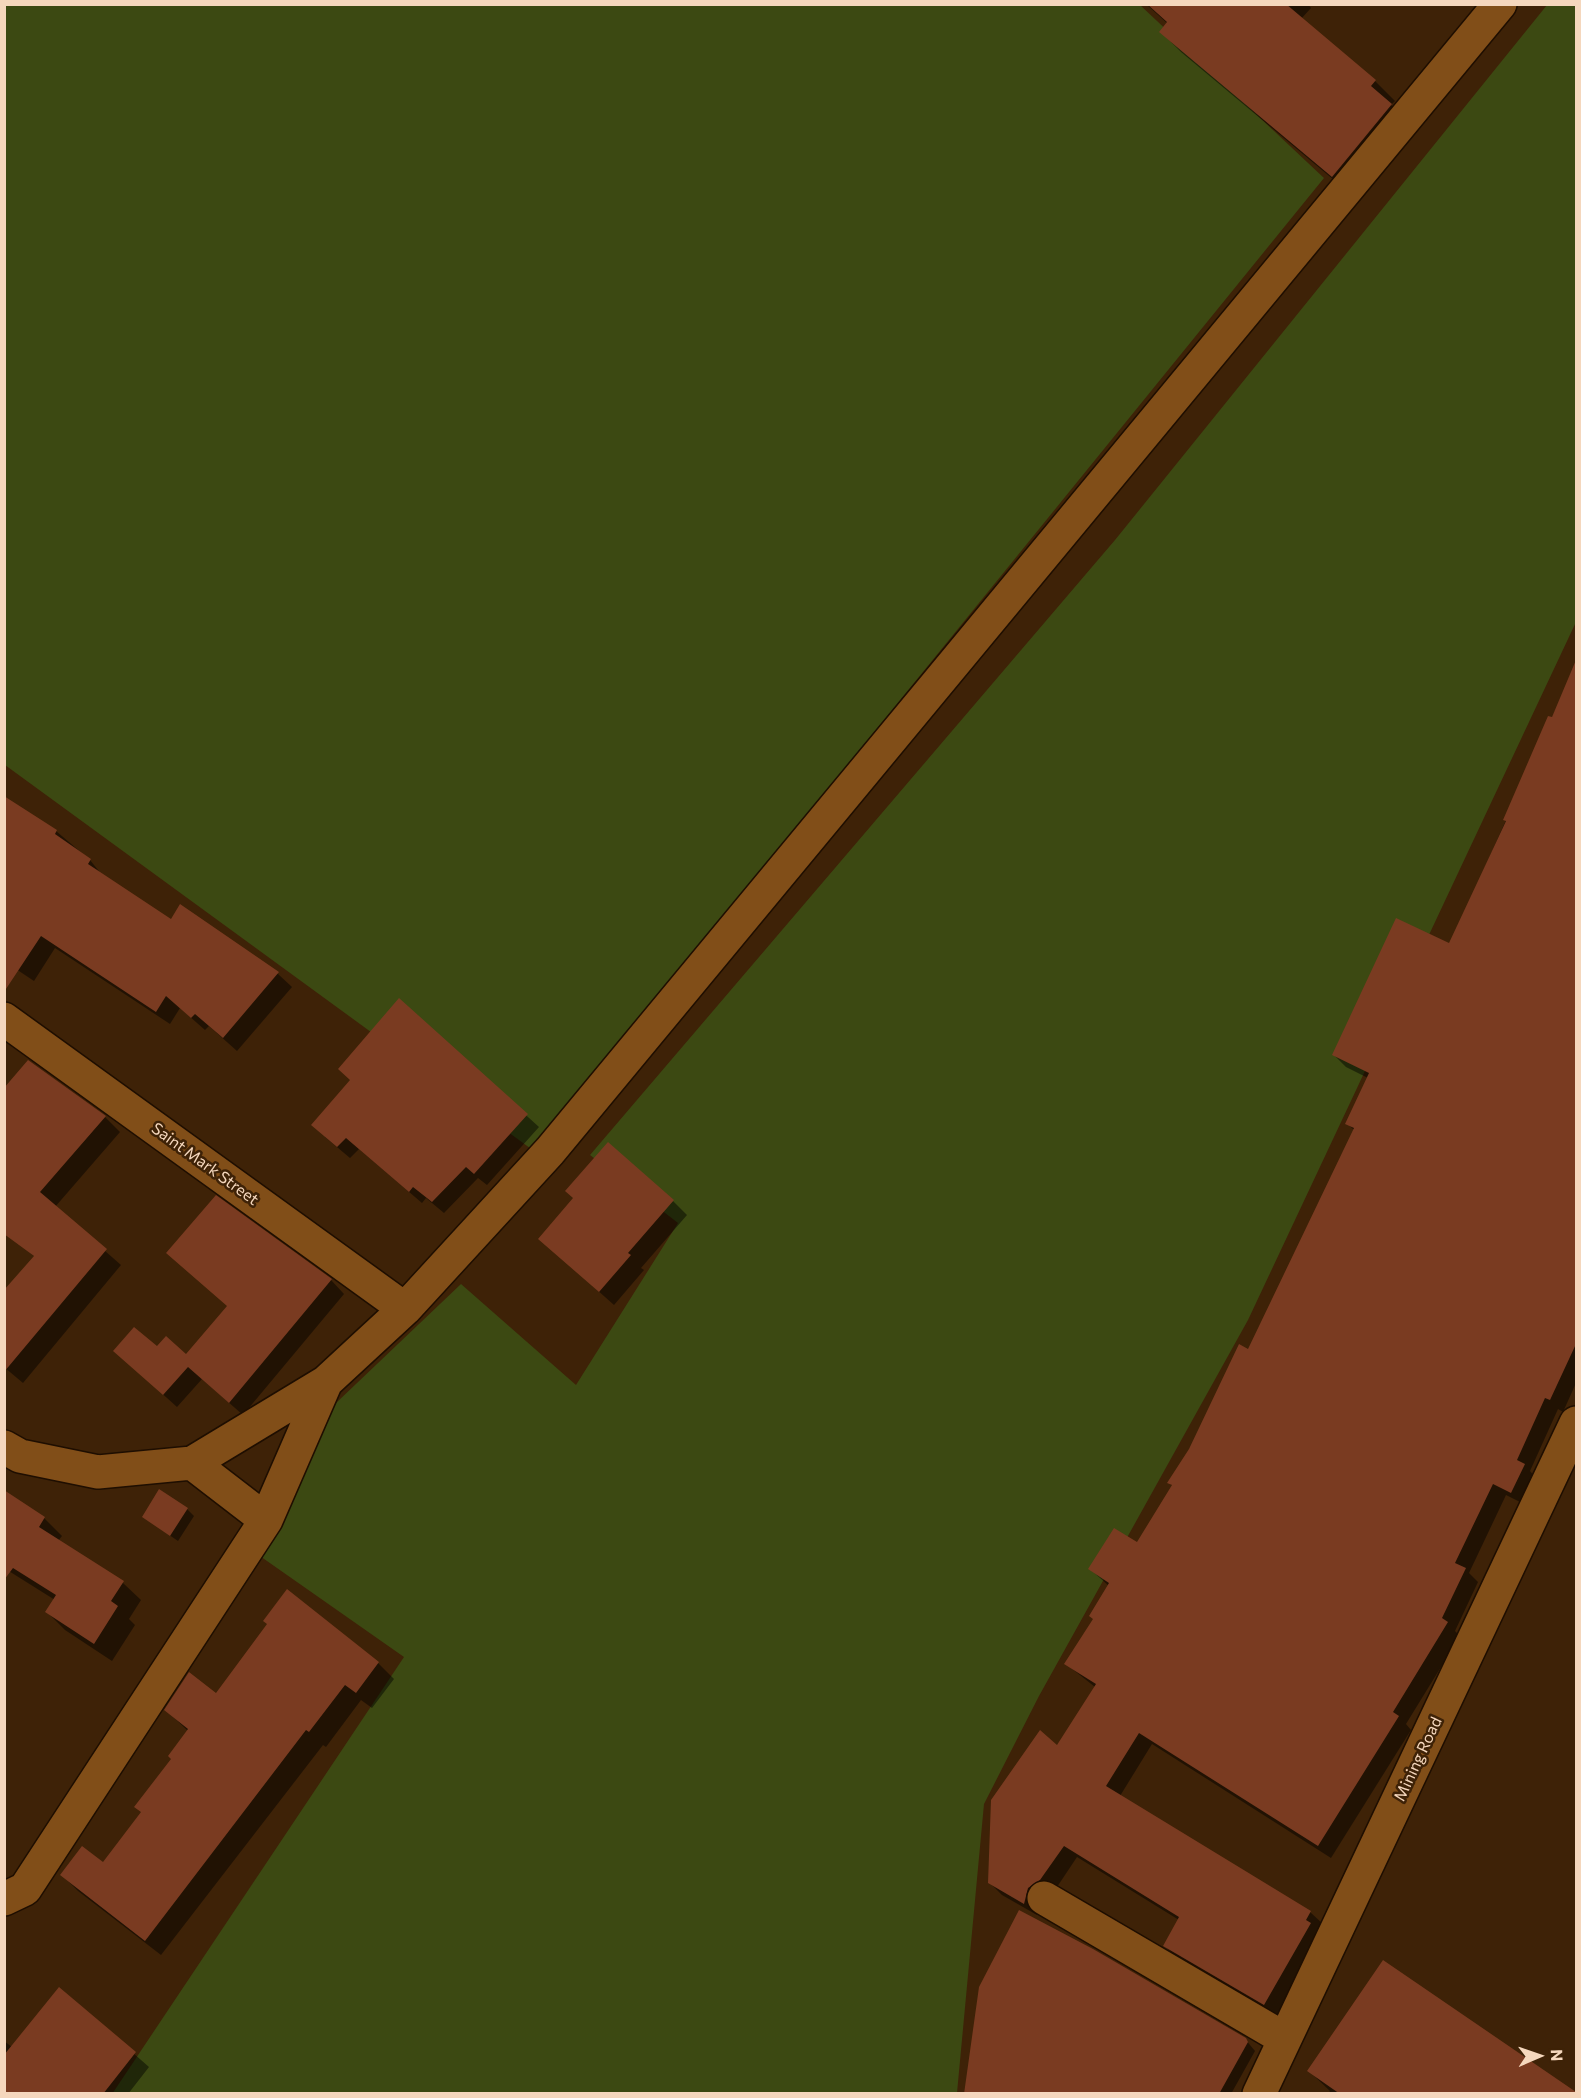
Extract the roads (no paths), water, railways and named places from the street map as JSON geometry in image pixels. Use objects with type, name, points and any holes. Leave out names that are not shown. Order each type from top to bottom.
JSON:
[{"type":"street","points":[[4,1447],[20,1456],[98,1472],[192,1463],[326,1382],[405,1309],[550,1151],[1500,4]]},
{"type":"street","name":"Saint Mark Street","points":[[4,1019],[405,1309]]},
{"type":"street","points":[[14,1894],[266,1520],[326,1382]]},
{"type":"street","name":"Mining Road","points":[[1259,2094],[1576,1423]]},
{"type":"street","points":[[192,1463],[266,1520]]},
{"type":"street","points":[[1044,1899],[1286,2039]]}]
